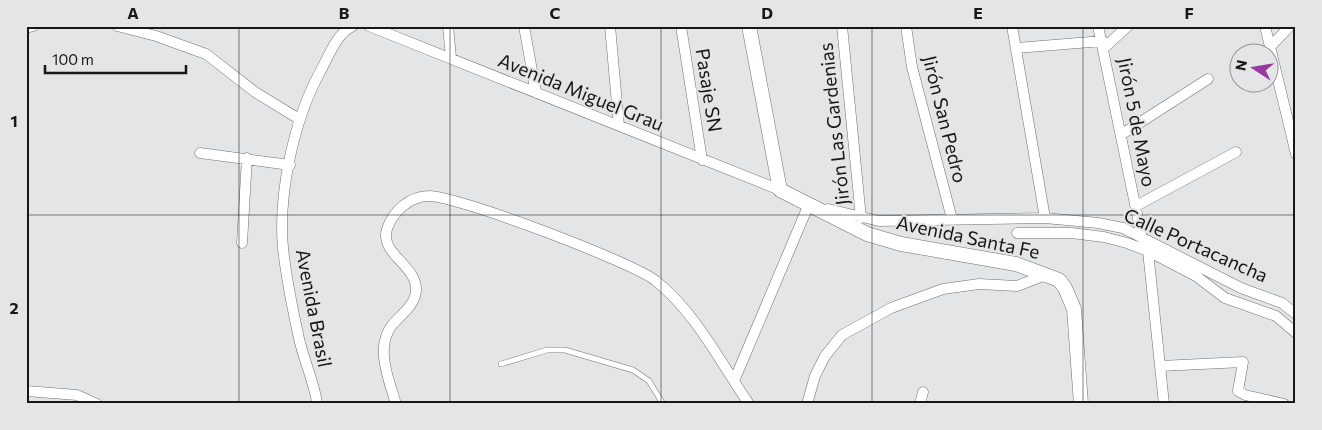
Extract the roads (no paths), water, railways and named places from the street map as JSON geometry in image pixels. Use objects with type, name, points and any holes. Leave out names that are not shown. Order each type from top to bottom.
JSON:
[{"type":"street","points":[[26,28],[33,26]]},
{"type":"street","points":[[117,26],[156,36],[206,54],[255,92],[299,119]]},
{"type":"street","name":"Avenida Brasil","points":[[317,404],[302,356],[289,289],[283,246],[283,203],[299,119],[314,84],[337,42],[347,28],[353,26]]},
{"type":"street","name":"Avenida Miguel Grau","points":[[369,26],[780,190]]},
{"type":"street","points":[[448,26],[451,58]]},
{"type":"street","points":[[524,26],[536,93]]},
{"type":"street","points":[[610,26],[619,126]]},
{"type":"street","name":"Pasaje SN","points":[[681,26],[702,160]]},
{"type":"street","points":[[749,26],[780,190]]},
{"type":"street","name":"Jirón Las Gardenias","points":[[842,26],[861,218]]},
{"type":"street","name":"Jirón San Pedro","points":[[906,26],[912,67],[952,219]]},
{"type":"street","points":[[1012,26],[1045,218]]},
{"type":"street","name":"Jirón 5 de Mayo","points":[[1098,26],[1122,134],[1142,238],[1148,251],[1164,404]]},
{"type":"street","points":[[1016,48],[1103,45],[1128,26]]},
{"type":"street","points":[[1265,26],[1269,42]]},
{"type":"street","points":[[1275,42],[1290,26]]},
{"type":"street","points":[[1122,134],[1208,79]]},
{"type":"street","points":[[1280,88],[1296,154]]},
{"type":"street","points":[[1136,206],[1236,152]]},
{"type":"street","points":[[200,153],[290,165]]},
{"type":"street","points":[[242,243],[247,158]]},
{"type":"street","name":"Avenida Santa Fe","points":[[780,190],[850,226],[901,244],[1016,264],[1048,274],[1059,280],[1065,288],[1074,310],[1081,404]]},
{"type":"street","points":[[396,404],[384,364],[386,337],[391,325],[414,298],[416,288],[413,275],[388,247],[386,237],[388,228],[405,203],[429,196],[457,200],[606,257],[654,279],[673,296],[704,334],[749,404]]},
{"type":"street","points":[[734,381],[809,204]]},
{"type":"street","name":"Calle Portacancha","points":[[809,204],[879,221],[1045,218],[1123,228],[1241,288],[1275,300],[1296,314]]},
{"type":"street","points":[[1017,234],[1071,234],[1104,237],[1148,251],[1196,276],[1225,298],[1276,316],[1296,333]]},
{"type":"street","points":[[807,404],[815,376],[842,335],[891,308],[943,289],[979,284],[1017,286],[1048,274]]},
{"type":"street","points":[[1160,366],[1243,362],[1238,391],[1245,395],[1284,404]]},
{"type":"street","points":[[26,391],[77,395],[97,404]]},
{"type":"street","points":[[920,404],[922,392]]},
{"type":"lane","points":[[501,364],[547,350],[565,350],[633,370],[649,381],[663,404]]}]
